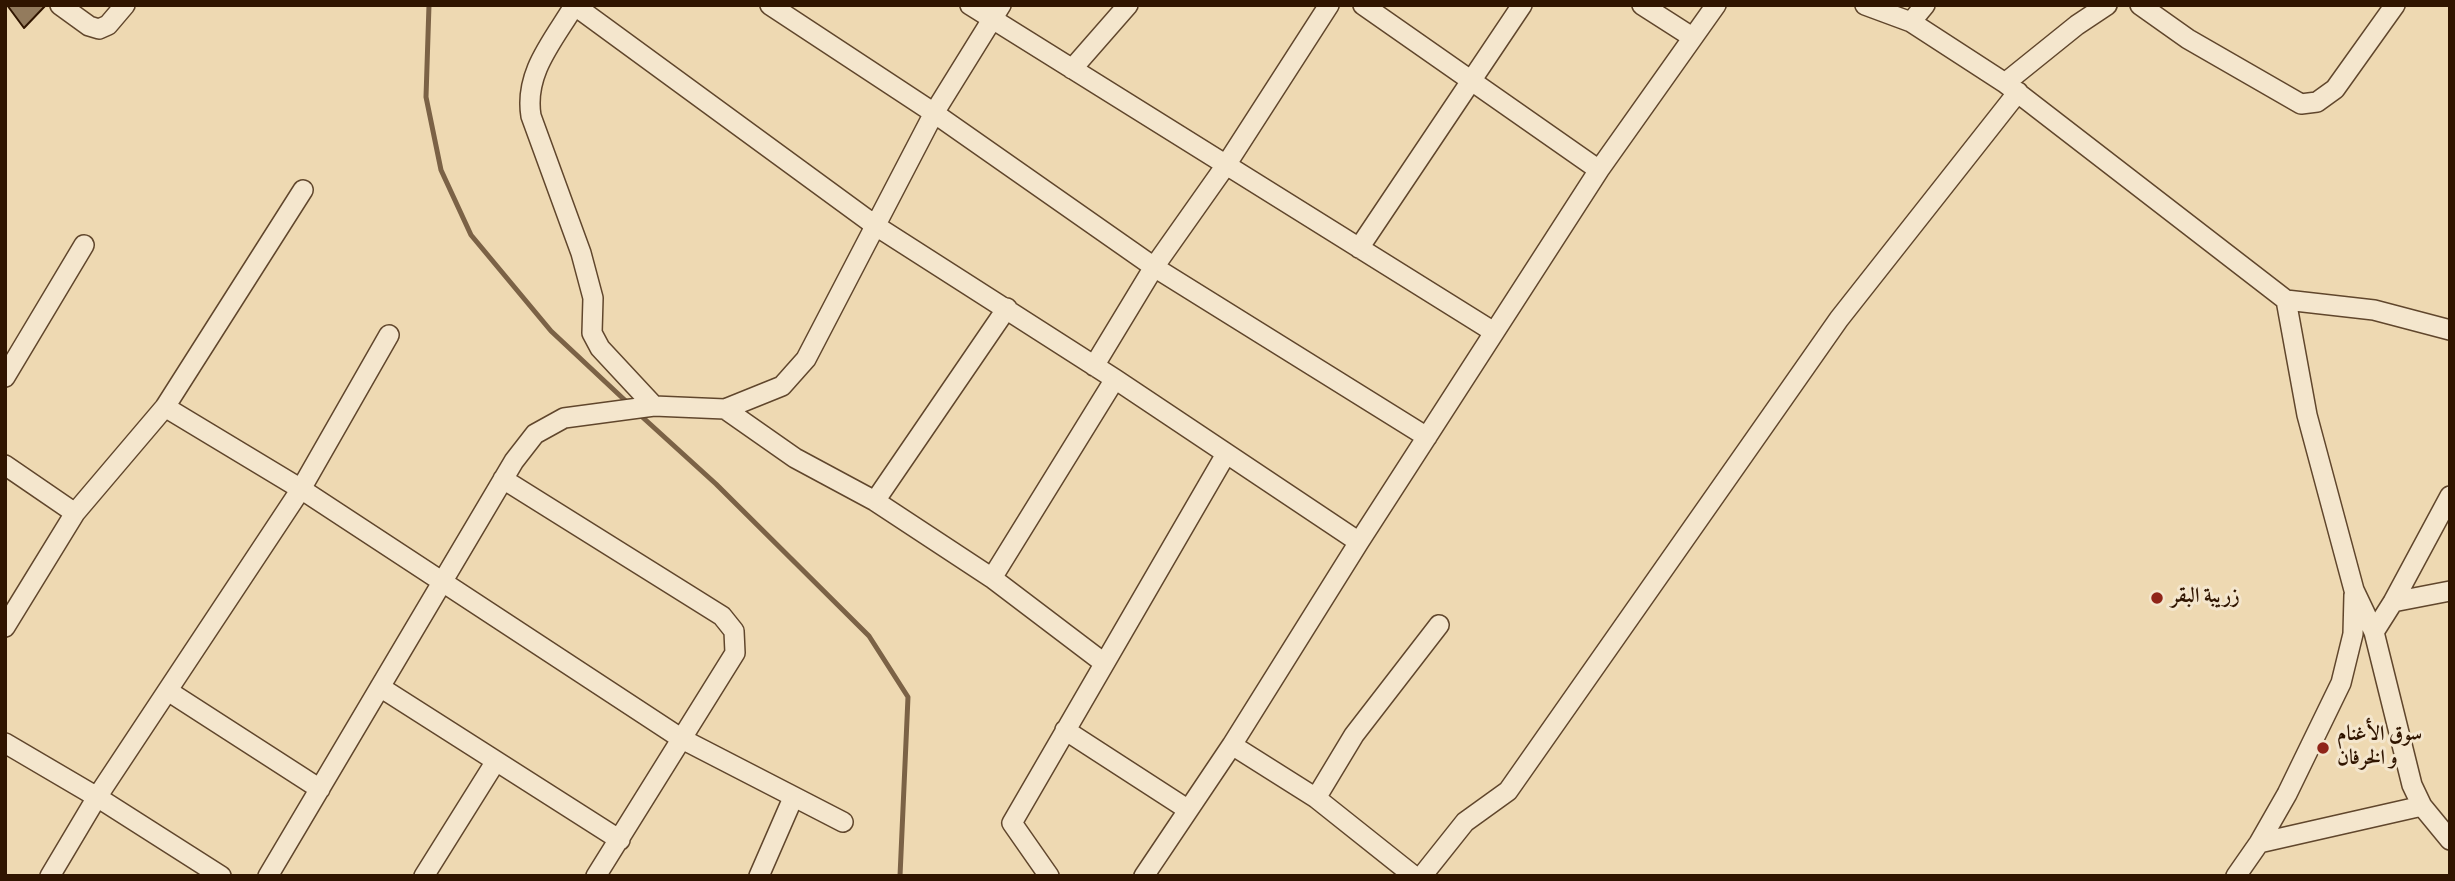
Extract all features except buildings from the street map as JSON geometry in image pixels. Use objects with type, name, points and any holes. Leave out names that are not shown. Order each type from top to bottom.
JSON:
[{"type":"street","points":[[60,5],[89,26],[99,29],[108,25],[125,5]]},
{"type":"street","points":[[654,406],[600,348],[592,333],[593,298],[581,253],[531,116],[528,97],[533,75],[574,5],[876,226],[1007,308],[1359,542]]},
{"type":"street","points":[[770,5],[934,113],[1154,267],[1427,437]]},
{"type":"street","points":[[970,5],[996,12],[1072,69],[1494,332]]},
{"type":"street","points":[[1072,69],[1128,5]]},
{"type":"street","points":[[1094,366],[1154,267],[1226,165],[1329,5]]},
{"type":"street","points":[[1363,5],[1599,170]]},
{"type":"street","points":[[1359,248],[1522,5]]},
{"type":"street","points":[[1642,5],[1692,37]]},
{"type":"street","points":[[1144,876],[1233,745],[1359,542],[1599,170],[1716,5]]},
{"type":"street","points":[[1865,5],[1911,22],[2012,88],[2286,300],[2374,310],[2450,330]]},
{"type":"street","points":[[1911,22],[1924,5]]},
{"type":"street","points":[[1422,876],[1465,822],[1508,791],[1839,320],[2012,88],[2077,25],[2107,5]]},
{"type":"street","points":[[2140,5],[2188,39],[2301,104],[2316,102],[2335,89],[2395,5]]},
{"type":"street","points":[[268,876],[503,479],[535,434],[564,418],[654,406],[725,409],[782,386],[806,359],[934,113],[996,12]]},
{"type":"street","points":[[5,627],[75,513],[165,407],[303,190]]},
{"type":"street","points":[[5,377],[84,246]]},
{"type":"street","points":[[2286,300],[2307,415],[2354,590],[2374,632],[2412,785],[2422,806],[2450,839]]},
{"type":"street","points":[[875,501],[1007,308]]},
{"type":"street","points":[[50,876],[97,797],[302,489],[390,335]]},
{"type":"street","points":[[992,578],[1115,379]]},
{"type":"street","points":[[165,407],[302,489],[682,739],[844,822]]},
{"type":"street","points":[[725,409],[795,458],[875,501],[992,578],[1104,663]]},
{"type":"street","points":[[1049,876],[1012,823],[1226,454]]},
{"type":"street","points":[[5,465],[75,513]]},
{"type":"street","points":[[503,479],[722,616],[734,631],[735,653],[596,876]]},
{"type":"street","points":[[2374,632],[2450,496]]},
{"type":"street","points":[[2236,876],[2259,843],[2287,794],[2341,683],[2353,634],[2354,590]]},
{"type":"street","points":[[2393,602],[2450,591]]},
{"type":"street","points":[[1316,798],[1354,735],[1439,625]]},
{"type":"street","points":[[380,687],[620,840]]},
{"type":"street","points":[[168,691],[320,789]]},
{"type":"street","points":[[1065,730],[1187,809]]},
{"type":"street","points":[[5,743],[97,797],[221,876]]},
{"type":"street","points":[[1233,745],[1316,798],[1414,876]]},
{"type":"street","points":[[424,876],[496,761]]},
{"type":"street","points":[[759,876],[793,798]]},
{"type":"street","points":[[2259,843],[2422,806]]},
{"type":"waterway","points":[[429,5],[426,97],[441,170],[471,235],[551,331],[630,405]]},
{"type":"waterway","points":[[639,414],[716,484],[869,636],[908,697],[900,876]]},
{"type":"place","name":"زريبة البقر","points":[[2157,598]]},
{"type":"place","name":"سوق الأغنام و الخرفان","points":[[2323,748]]}]
